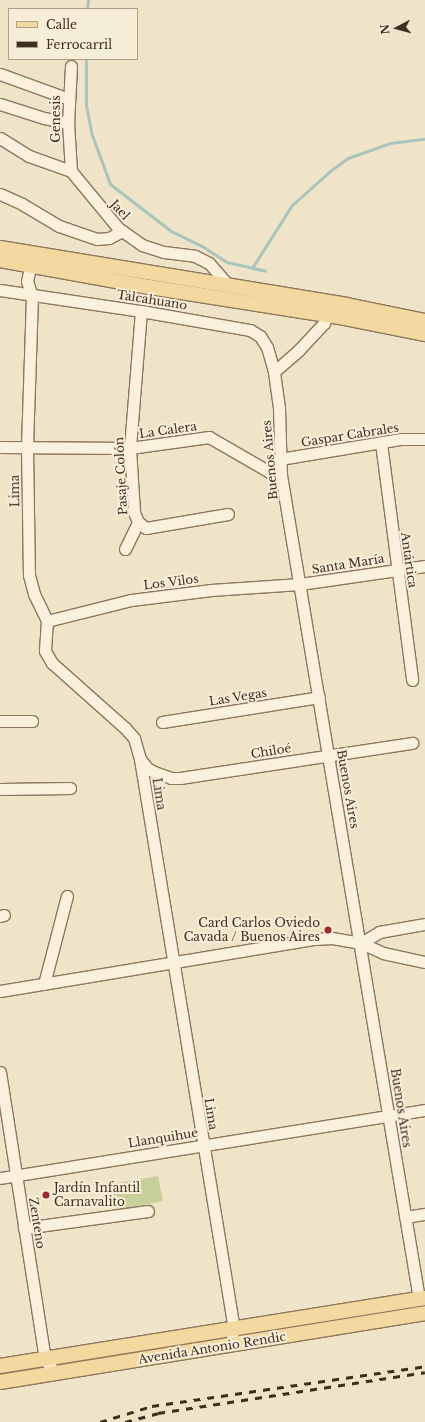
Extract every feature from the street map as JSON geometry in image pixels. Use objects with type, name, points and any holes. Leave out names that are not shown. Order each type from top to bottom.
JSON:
[{"type":"main road","points":[[0,248],[31,260],[151,287],[425,321]]},
{"type":"main road","points":[[0,260],[31,260],[228,285],[425,334]]},
{"type":"main road","name":"Avenida Antonio Rendic","points":[[0,1366],[422,1298]]},
{"type":"main road","name":"Avenida Antonio Rendic","points":[[0,1382],[425,1313]]},
{"type":"street","name":"Genesis","points":[[71,66],[68,123],[71,171]]},
{"type":"street","points":[[0,74],[69,99]]},
{"type":"street","points":[[0,104],[44,118],[68,123]]},
{"type":"street","points":[[0,138],[29,156],[71,171]]},
{"type":"street","name":"Jael","points":[[71,171],[98,205],[122,231],[142,245],[164,252],[194,256],[209,263],[228,285]]},
{"type":"street","points":[[0,194],[22,204],[59,226],[97,239],[109,238],[122,231]]},
{"type":"street","points":[[16,292],[26,281],[31,260]]},
{"type":"street","name":"Lima","points":[[26,281],[32,296],[28,448],[29,575],[34,594],[47,622],[45,651],[52,663],[125,728],[134,738],[140,759],[234,1329]]},
{"type":"street","name":"Talcahuano","points":[[0,290],[32,296],[141,311],[250,330],[260,336],[267,348],[274,372]]},
{"type":"street","points":[[274,372],[299,350],[324,323],[329,309]]},
{"type":"street","name":"Pasaje Colón","points":[[141,311],[130,448],[134,512],[138,522],[146,528],[228,514]]},
{"type":"street","name":"Buenos Aires","points":[[274,372],[279,408],[281,475],[405,1217],[422,1298]]},
{"type":"street","name":"La Calera","points":[[0,446],[28,448],[130,448],[209,437],[271,473],[281,475]]},
{"type":"street","name":"Gaspar Cabrales","points":[[280,459],[402,439],[425,439]]},
{"type":"street","name":"Antártica","points":[[381,443],[412,680]]},
{"type":"street","points":[[125,549],[138,522]]},
{"type":"street","name":"Santa María","points":[[300,584],[425,566]]},
{"type":"street","name":"Los Vilos","points":[[47,622],[131,600],[211,590],[300,584]]},
{"type":"street","name":"Las Vegas","points":[[162,722],[319,697]]},
{"type":"street","points":[[0,720],[32,721]]},
{"type":"street","name":"Chiloé","points":[[140,759],[147,768],[154,772],[171,778],[180,778],[412,742]]},
{"type":"street","points":[[0,789],[70,788]]},
{"type":"street","points":[[44,984],[67,896]]},
{"type":"street","points":[[360,943],[379,932],[425,924]]},
{"type":"street","points":[[0,991],[315,939],[332,938],[360,943],[383,953],[425,962]]},
{"type":"street","name":"Zenteno","points":[[0,1072],[45,1359]]},
{"type":"street","name":"Llanquihue","points":[[0,1178],[425,1110]]},
{"type":"street","points":[[24,1228],[148,1211]]},
{"type":"street","points":[[405,1217],[425,1214]]},
{"type":"street","points":[[226,1346],[234,1329]]},
{"type":"street","points":[[45,1359],[51,1368],[58,1373]]},
{"type":"green space","points":[[158,1176],[163,1201],[117,1210],[112,1184]]},
{"type":"waterway","points":[[87,8],[88,0]]},
{"type":"waterway","points":[[86,60],[86,105],[92,135],[110,184],[171,231],[202,246],[227,262],[265,271]]},
{"type":"waterway","points":[[252,268],[292,205],[330,171],[348,158],[390,143],[425,139]]},
{"type":"railway","points":[[100,1422],[152,1406],[425,1366]]},
{"type":"railway","points":[[125,1422],[158,1413],[425,1372]]},
{"type":"place","name":"Card Carlos Oviedo Cavada / Buenos Aires","points":[[328,930]]},
{"type":"place","name":"Jardín Infantil Carnavalito","points":[[46,1195]]}]
